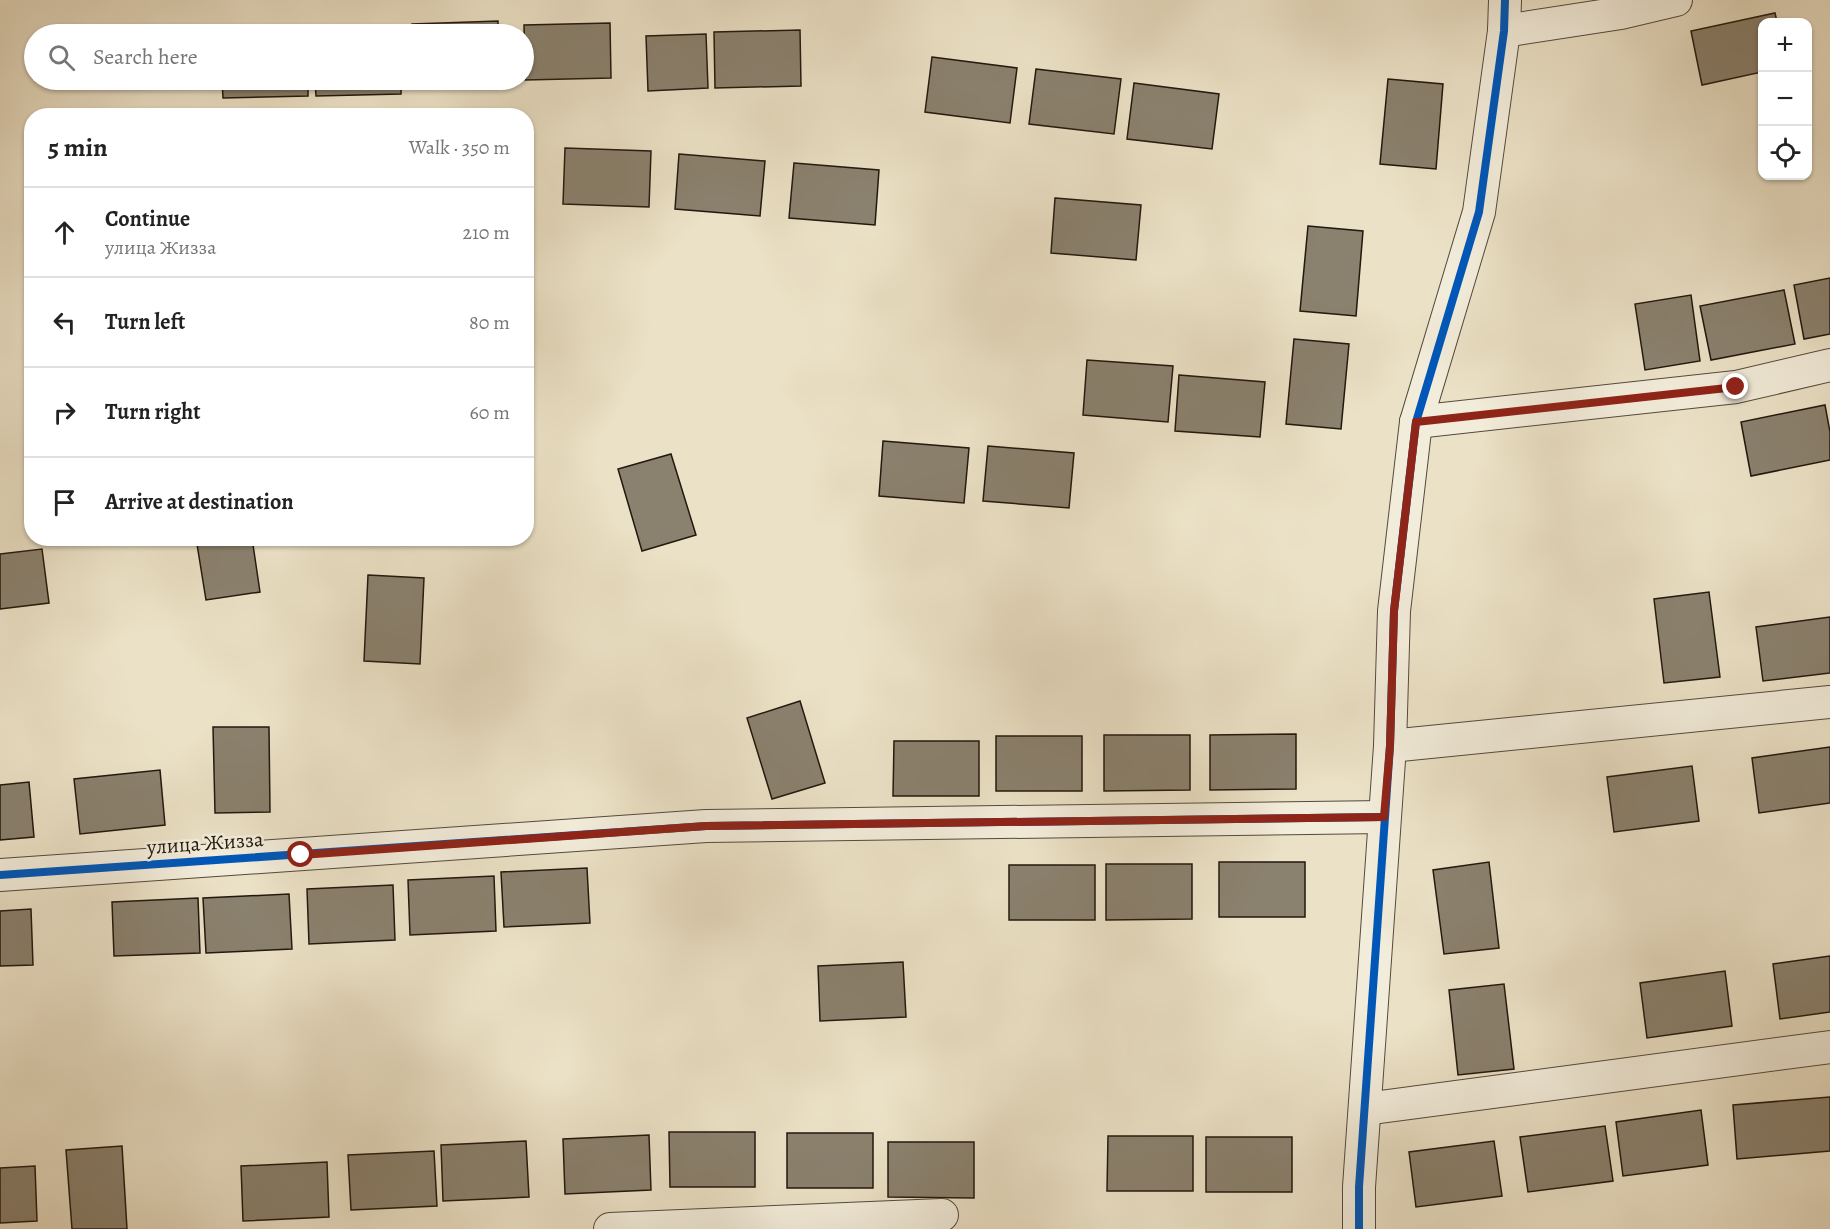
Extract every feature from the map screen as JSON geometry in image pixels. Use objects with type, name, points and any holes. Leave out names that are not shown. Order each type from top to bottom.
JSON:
[{"type":"street","points":[[1359,1229],[1359,1187],[1390,746],[1394,611],[1416,422],[1479,212],[1504,31],[1505,0]]},
{"type":"street","points":[[1504,31],[1621,13],[1676,0]]},
{"type":"street","points":[[1416,422],[1736,387],[1830,365]]},
{"type":"street","points":[[1390,746],[1830,702]]},
{"type":"street","name":"улица Жизза","points":[[0,875],[706,826],[1384,817]]},
{"type":"street","points":[[1365,1109],[1830,1047]]},
{"type":"street","points":[[610,1229],[942,1215]]},
{"type":"building","points":[[1775,13],[1776,18],[1758,18],[1758,73],[1702,85],[1691,31]]},
{"type":"building","points":[[498,21],[498,24],[412,24]]},
{"type":"building","points":[[610,23],[611,78],[534,80],[534,25]]},
{"type":"building","points":[[800,30],[801,86],[715,88],[714,32]]},
{"type":"building","points":[[706,34],[708,88],[648,91],[646,36]]},
{"type":"building","points":[[932,57],[1017,68],[1010,123],[925,112]]},
{"type":"building","points":[[1036,69],[1121,79],[1114,134],[1029,124]]},
{"type":"building","points":[[1388,79],[1443,84],[1436,169],[1380,164]]},
{"type":"building","points":[[1134,83],[1219,94],[1212,149],[1127,139]]},
{"type":"building","points":[[223,90],[308,90],[308,96],[223,98]]},
{"type":"building","points":[[316,90],[401,90],[401,94],[316,96]]},
{"type":"building","points":[[565,148],[651,151],[649,207],[563,204]]},
{"type":"building","points":[[679,154],[765,161],[760,216],[675,209]]},
{"type":"building","points":[[794,163],[879,170],[875,225],[789,218]]},
{"type":"building","points":[[1055,198],[1141,205],[1136,260],[1051,253]]},
{"type":"building","points":[[1308,226],[1363,231],[1356,316],[1300,311]]},
{"type":"building","points":[[1830,278],[1830,334],[1804,339],[1794,285]]},
{"type":"building","points":[[1784,290],[1795,344],[1711,360],[1700,306]]},
{"type":"building","points":[[1691,295],[1700,361],[1645,370],[1635,304]]},
{"type":"building","points":[[1294,339],[1349,344],[1341,429],[1286,424]]},
{"type":"building","points":[[1087,360],[1173,366],[1168,422],[1083,415]]},
{"type":"building","points":[[1179,375],[1265,382],[1260,437],[1175,431]]},
{"type":"building","points":[[1825,405],[1830,432],[1830,460],[1751,476],[1741,422]]},
{"type":"building","points":[[883,441],[969,448],[964,503],[879,496]]},
{"type":"building","points":[[988,446],[1074,453],[1069,508],[983,501]]},
{"type":"building","points":[[671,454],[696,535],[642,551],[618,469]]},
{"type":"building","points":[[197,546],[253,546],[260,592],[206,600]]},
{"type":"building","points":[[42,549],[49,603],[0,609],[0,554]]},
{"type":"building","points":[[368,575],[424,578],[420,664],[364,661]]},
{"type":"building","points":[[1709,592],[1720,677],[1664,683],[1654,599]]},
{"type":"building","points":[[1830,617],[1830,673],[1763,681],[1756,627]]},
{"type":"building","points":[[800,701],[825,783],[772,799],[747,718]]},
{"type":"building","points":[[213,727],[269,727],[270,812],[215,813]]},
{"type":"building","points":[[1296,734],[1296,789],[1210,790],[1210,735]]},
{"type":"building","points":[[1104,735],[1190,735],[1190,790],[1104,791]]},
{"type":"building","points":[[996,736],[1082,736],[1082,791],[996,791]]},
{"type":"building","points":[[894,741],[979,741],[979,796],[893,796]]},
{"type":"building","points":[[1830,747],[1830,803],[1759,813],[1752,758]]},
{"type":"building","points":[[1692,766],[1699,821],[1614,832],[1607,777]]},
{"type":"building","points":[[160,770],[165,825],[80,834],[74,779]]},
{"type":"building","points":[[29,782],[34,837],[0,840],[0,785]]},
{"type":"building","points":[[1219,862],[1305,862],[1305,917],[1219,917]]},
{"type":"building","points":[[1489,862],[1499,948],[1444,954],[1433,870]]},
{"type":"building","points":[[1106,864],[1192,864],[1192,919],[1106,920]]},
{"type":"building","points":[[1009,865],[1095,865],[1095,920],[1009,920]]},
{"type":"building","points":[[587,868],[590,923],[504,927],[501,872]]},
{"type":"building","points":[[494,876],[496,931],[410,935],[408,880]]},
{"type":"building","points":[[393,885],[395,940],[309,944],[307,889]]},
{"type":"building","points":[[289,894],[292,949],[206,953],[203,898]]},
{"type":"building","points":[[198,898],[200,953],[114,956],[112,902]]},
{"type":"building","points":[[31,909],[33,965],[0,966],[0,911]]},
{"type":"building","points":[[1830,956],[1830,1012],[1780,1019],[1773,964]]},
{"type":"building","points":[[903,962],[906,1017],[820,1021],[818,966]]},
{"type":"building","points":[[1725,971],[1732,1026],[1647,1038],[1640,983]]},
{"type":"building","points":[[1504,984],[1514,1069],[1458,1075],[1449,990]]},
{"type":"building","points":[[1830,1097],[1830,1151],[1737,1159],[1733,1105]]},
{"type":"building","points":[[1701,1110],[1708,1165],[1623,1176],[1616,1122]]},
{"type":"building","points":[[1605,1126],[1613,1181],[1528,1192],[1520,1137]]},
{"type":"building","points":[[669,1132],[755,1132],[755,1187],[670,1187]]},
{"type":"building","points":[[787,1133],[873,1133],[873,1188],[787,1188]]},
{"type":"building","points":[[649,1135],[651,1190],[565,1194],[563,1139]]},
{"type":"building","points":[[1108,1136],[1193,1136],[1193,1191],[1107,1191]]},
{"type":"building","points":[[1206,1137],[1292,1137],[1292,1192],[1206,1192]]},
{"type":"building","points":[[526,1141],[529,1197],[443,1201],[441,1145]]},
{"type":"building","points":[[1494,1141],[1502,1196],[1416,1207],[1409,1152]]},
{"type":"building","points":[[888,1142],[974,1142],[974,1198],[888,1197]]},
{"type":"building","points":[[122,1146],[127,1229],[72,1229],[66,1150]]},
{"type":"building","points":[[434,1151],[437,1206],[351,1210],[348,1155]]},
{"type":"building","points":[[327,1162],[329,1217],[243,1221],[241,1166]]},
{"type":"building","points":[[35,1166],[37,1221],[0,1223],[0,1168]]},
{"type":"cycle path","points":[[1359,1229],[1359,1187],[1390,746],[1394,611],[1416,422],[1479,212],[1504,31],[1505,0]]},
{"type":"cycle path","points":[[0,875],[706,826],[1384,817]]},
{"type":"route","points":[[301,855],[706,826],[1384,817],[1390,746],[1394,611],[1416,422],[1736,387]]}]
